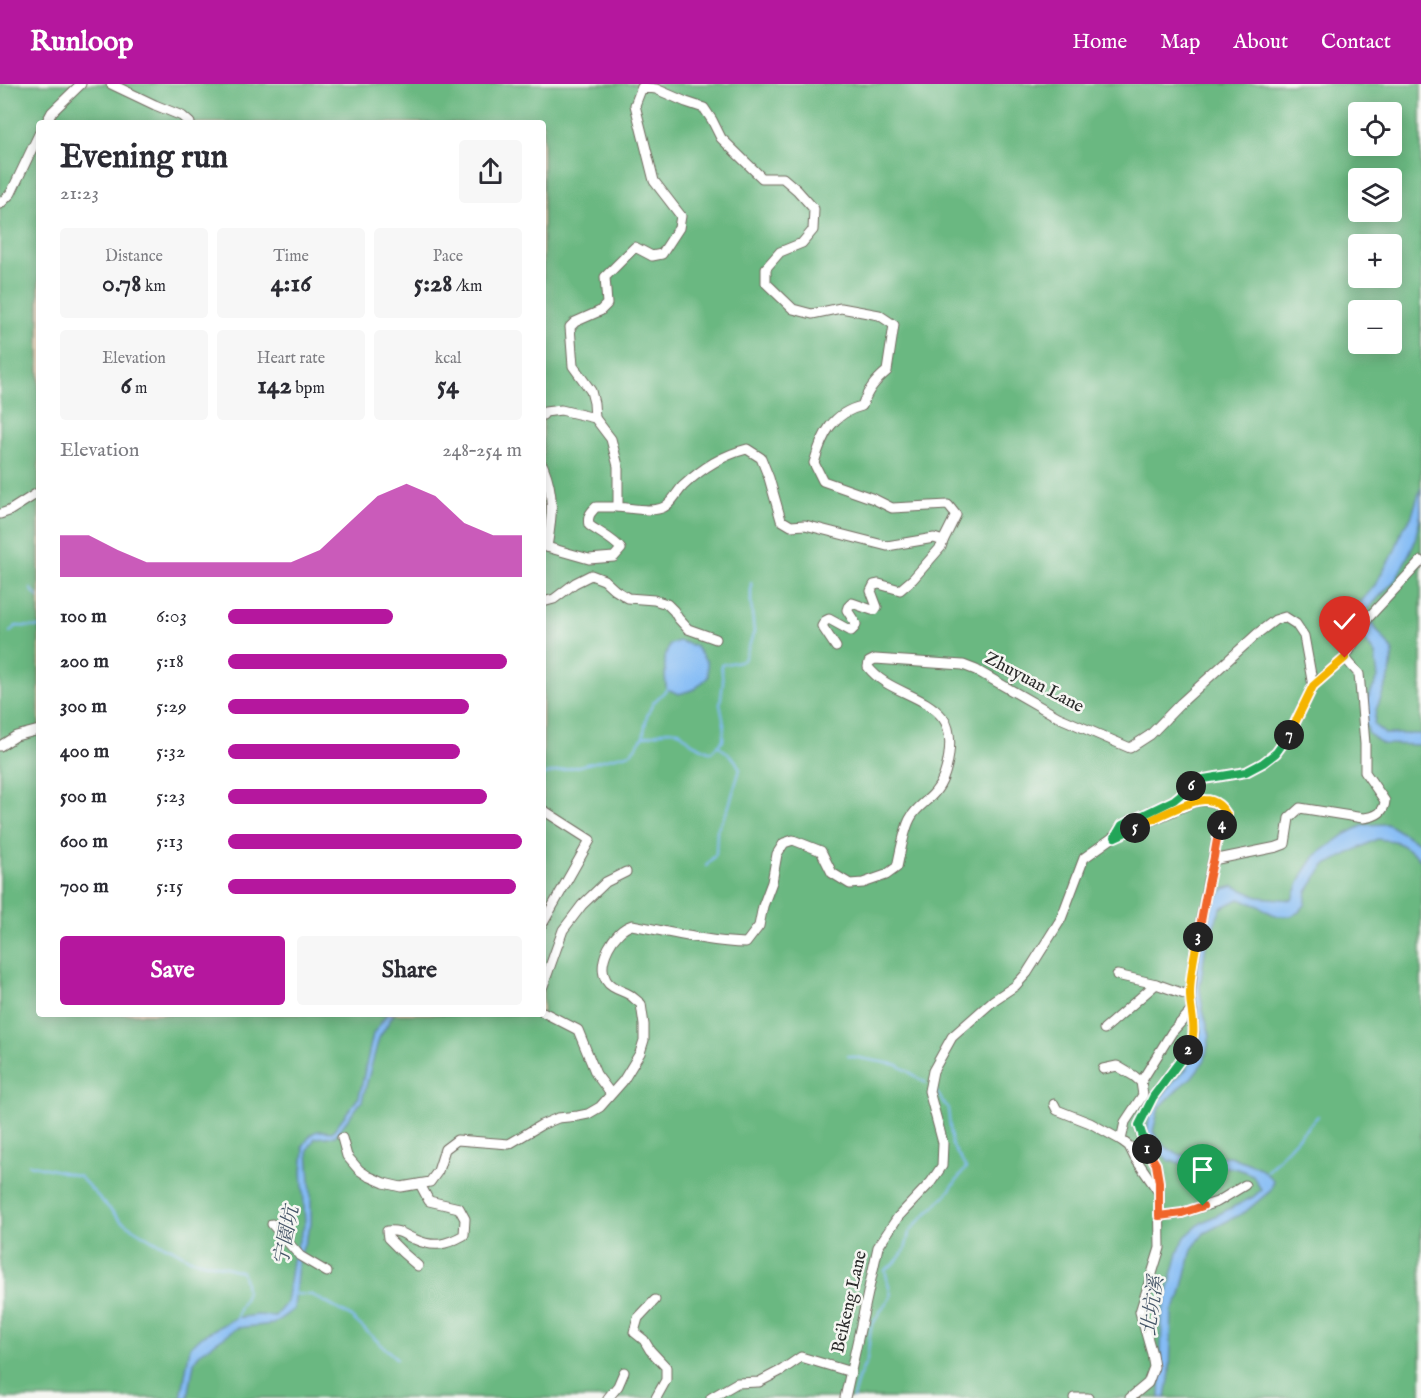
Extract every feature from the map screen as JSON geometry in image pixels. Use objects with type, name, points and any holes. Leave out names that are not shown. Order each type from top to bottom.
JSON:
[{"type":"street","points":[[48,120],[52,112],[81,84]]},
{"type":"street","points":[[111,84],[187,120]]},
{"type":"street","points":[[618,507],[618,466],[611,439],[595,418],[591,391],[573,366],[570,327],[575,322],[600,311],[607,304],[605,277],[635,247],[652,256],[662,254],[679,228],[681,216],[654,181],[635,105],[642,87],[656,89],[704,108],[720,138],[762,178],[783,178],[814,209],[813,230],[801,243],[780,252],[766,268],[766,283],[793,309],[812,314],[841,308],[879,315],[894,325],[887,371],[875,381],[862,406],[850,409],[834,421],[820,441],[814,463],[823,482],[874,499],[892,508],[948,505],[956,515],[942,547],[931,561],[900,590],[879,584],[874,585],[871,591],[877,607],[875,610],[850,604],[847,610],[856,624],[852,631],[830,619],[825,621],[822,626],[836,647]]},
{"type":"street","points":[[0,204],[11,193],[36,140]]},
{"type":"street","points":[[546,412],[561,410],[595,418]]},
{"type":"street","points":[[546,546],[589,559],[614,557],[621,549],[617,543],[589,525],[588,519],[596,507],[654,510],[665,507],[682,487],[706,467],[747,449],[761,458],[781,520],[791,526],[805,525],[887,546],[934,538],[943,541]]},
{"type":"street","points":[[546,473],[550,482],[552,514],[546,541]]},
{"type":"street","points":[[0,514],[36,494]]},
{"type":"street","name":"Beikeng Lane","points":[[845,1398],[878,1247],[898,1217],[931,1182],[942,1166],[943,1143],[929,1091],[933,1071],[952,1037],[994,1000],[1015,986],[1027,973],[1060,920],[1084,858],[1115,837],[1122,825],[1174,800],[1198,780],[1246,772],[1276,753],[1290,733],[1313,686],[1345,658],[1369,617],[1421,561]]},
{"type":"street","points":[[546,601],[554,599],[575,583],[591,575],[604,580],[615,590],[628,597],[667,604],[688,629],[716,639]]},
{"type":"street","name":"Zhuyuan Lane","points":[[420,1184],[430,1182],[438,1171],[445,1149],[457,1140],[509,1144],[558,1118],[588,1114],[600,1107],[623,1081],[640,1053],[644,1040],[641,1004],[628,994],[611,987],[605,979],[604,957],[610,945],[626,927],[632,925],[730,943],[747,943],[759,926],[763,906],[772,882],[777,854],[784,843],[793,840],[821,851],[832,873],[850,884],[863,884],[886,875],[897,867],[909,820],[918,807],[936,792],[944,778],[950,752],[950,737],[945,719],[930,707],[879,679],[868,667],[869,662],[875,659],[963,665],[976,670],[1058,717],[1130,748],[1150,735],[1180,703],[1258,633],[1275,620],[1285,616],[1296,624],[1304,636],[1313,686]]},
{"type":"street","points":[[1213,860],[1285,844],[1289,818],[1300,808],[1363,818],[1382,812],[1385,801],[1365,772],[1359,674],[1345,658]]},
{"type":"street","points":[[0,746],[16,736],[36,731]]},
{"type":"street","points":[[1115,837],[1194,802],[1206,800],[1221,806],[1227,815],[1218,833],[1193,964],[1190,996],[1194,1032],[1190,1047],[1153,1097],[1139,1125],[1144,1143],[1156,1164],[1159,1182],[1160,1248],[1140,1312],[1154,1367],[1148,1383],[1130,1398]]},
{"type":"street","points":[[546,812],[590,840],[546,918]]},
{"type":"street","points":[[546,978],[563,930],[582,905],[606,882],[626,872]]},
{"type":"street","points":[[1117,975],[1156,984],[1190,996]]},
{"type":"street","points":[[1104,1029],[1156,984]]},
{"type":"street","points":[[1121,1140],[1125,1122],[1143,1095],[1141,1082],[1172,1032],[1192,1010]]},
{"type":"street","points":[[546,1014],[578,1030],[596,1074],[612,1094]]},
{"type":"street","points":[[1103,1069],[1117,1066],[1141,1082]]},
{"type":"street","points":[[1054,1104],[1057,1110],[1090,1124],[1129,1146],[1159,1192]]},
{"type":"street","points":[[342,1138],[347,1156],[359,1170],[384,1183],[401,1187],[420,1184],[429,1201],[459,1208],[465,1220],[464,1235],[451,1242],[431,1245],[398,1231],[387,1231],[388,1238],[418,1266]]},
{"type":"street","points":[[1159,1216],[1182,1213],[1217,1202],[1245,1185]]},
{"type":"street","points":[[272,1224],[300,1256],[327,1272]]},
{"type":"street","points":[[655,1300],[638,1318],[634,1332],[644,1340],[666,1367],[666,1380],[656,1398]]},
{"type":"street","points":[[711,1398],[737,1383],[759,1382],[782,1370],[801,1356],[851,1372]]},
{"type":"street","points":[[608,1398],[618,1386],[624,1372]]},
{"type":"street","points":[[1074,1398],[1088,1398]]},
{"type":"green space","points":[[0,84],[1421,84],[1421,1398],[0,1398]]},
{"type":"water","points":[[1421,487],[1421,514],[1414,544],[1396,579],[1364,613],[1393,651],[1390,675],[1376,710],[1374,725],[1385,734],[1421,734],[1421,745],[1383,744],[1369,734],[1365,722],[1366,702],[1378,678],[1375,654],[1348,617],[1375,585],[1395,550],[1402,530],[1411,518]]},
{"type":"water","points":[[679,641],[695,646],[707,662],[708,677],[695,689],[679,694],[667,689],[665,666],[670,644]]},
{"type":"water","points":[[1387,824],[1421,844],[1421,861],[1414,853],[1395,841],[1377,839],[1324,866],[1307,892],[1305,905],[1291,916],[1275,916],[1259,906],[1239,899],[1221,908],[1206,945],[1200,988],[1210,1035],[1205,1060],[1192,1077],[1159,1108],[1153,1131],[1164,1146],[1177,1154],[1203,1158],[1230,1156],[1260,1168],[1274,1181],[1270,1191],[1245,1212],[1204,1233],[1192,1249],[1181,1295],[1172,1312],[1170,1373],[1166,1398],[1160,1398],[1162,1315],[1178,1253],[1185,1237],[1201,1223],[1253,1197],[1261,1190],[1253,1175],[1238,1169],[1170,1161],[1155,1149],[1147,1133],[1150,1112],[1197,1053],[1199,1017],[1194,995],[1199,939],[1213,903],[1224,889],[1234,886],[1258,897],[1292,900],[1303,874],[1315,856],[1346,834],[1364,825]]},
{"type":"water","points":[[385,1017],[392,1017],[379,1038],[362,1101],[335,1136],[315,1138],[308,1150],[311,1224],[298,1262],[294,1309],[273,1324],[237,1328],[199,1354],[194,1363],[188,1398],[181,1398],[190,1347],[202,1336],[235,1318],[257,1315],[275,1316],[286,1303],[292,1261],[305,1223],[302,1171],[304,1150],[302,1148],[313,1133],[332,1132],[359,1097],[373,1034]]},
{"type":"waterway","points":[[546,774],[631,753],[643,737],[669,730],[679,731],[692,743],[711,752],[723,740],[724,724],[720,704],[723,683],[721,665],[744,660],[754,632],[751,583]]},
{"type":"waterway","points":[[31,589],[36,595]]},
{"type":"waterway","points":[[10,632],[16,626],[36,627]]},
{"type":"waterway","points":[[643,737],[647,716],[653,703],[668,688]]},
{"type":"waterway","points":[[706,866],[716,854],[717,830],[728,809],[740,769],[735,760],[718,745]]},
{"type":"waterway","points":[[848,1056],[898,1065],[926,1083]]},
{"type":"waterway","points":[[853,1398],[858,1379],[867,1360],[871,1327],[891,1296],[885,1270],[895,1263],[905,1250],[909,1233],[945,1196],[966,1168],[952,1145],[948,1109],[935,1090]]},
{"type":"waterway","points":[[1265,1173],[1318,1116]]},
{"type":"waterway","points":[[29,1164],[79,1176],[121,1221],[152,1240],[190,1259],[242,1272],[246,1294],[237,1320]]},
{"type":"waterway","points":[[293,1294],[312,1295],[350,1316],[397,1359]]},
{"type":"route","points":[[1203,1206],[1182,1213],[1159,1216],[1159,1182],[1156,1164],[1144,1143],[1139,1125],[1153,1097],[1190,1047],[1194,1032],[1190,996],[1193,964],[1218,833],[1227,815],[1221,806],[1214,802],[1206,800],[1194,802],[1115,837],[1122,825],[1174,800],[1198,780],[1246,772],[1276,753],[1290,733],[1313,686],[1345,658]]},
{"type":"water label","name":"宁園坑","points":[[287,1236]]},
{"type":"water label","name":"北坑溪","points":[[1153,1306]]}]
